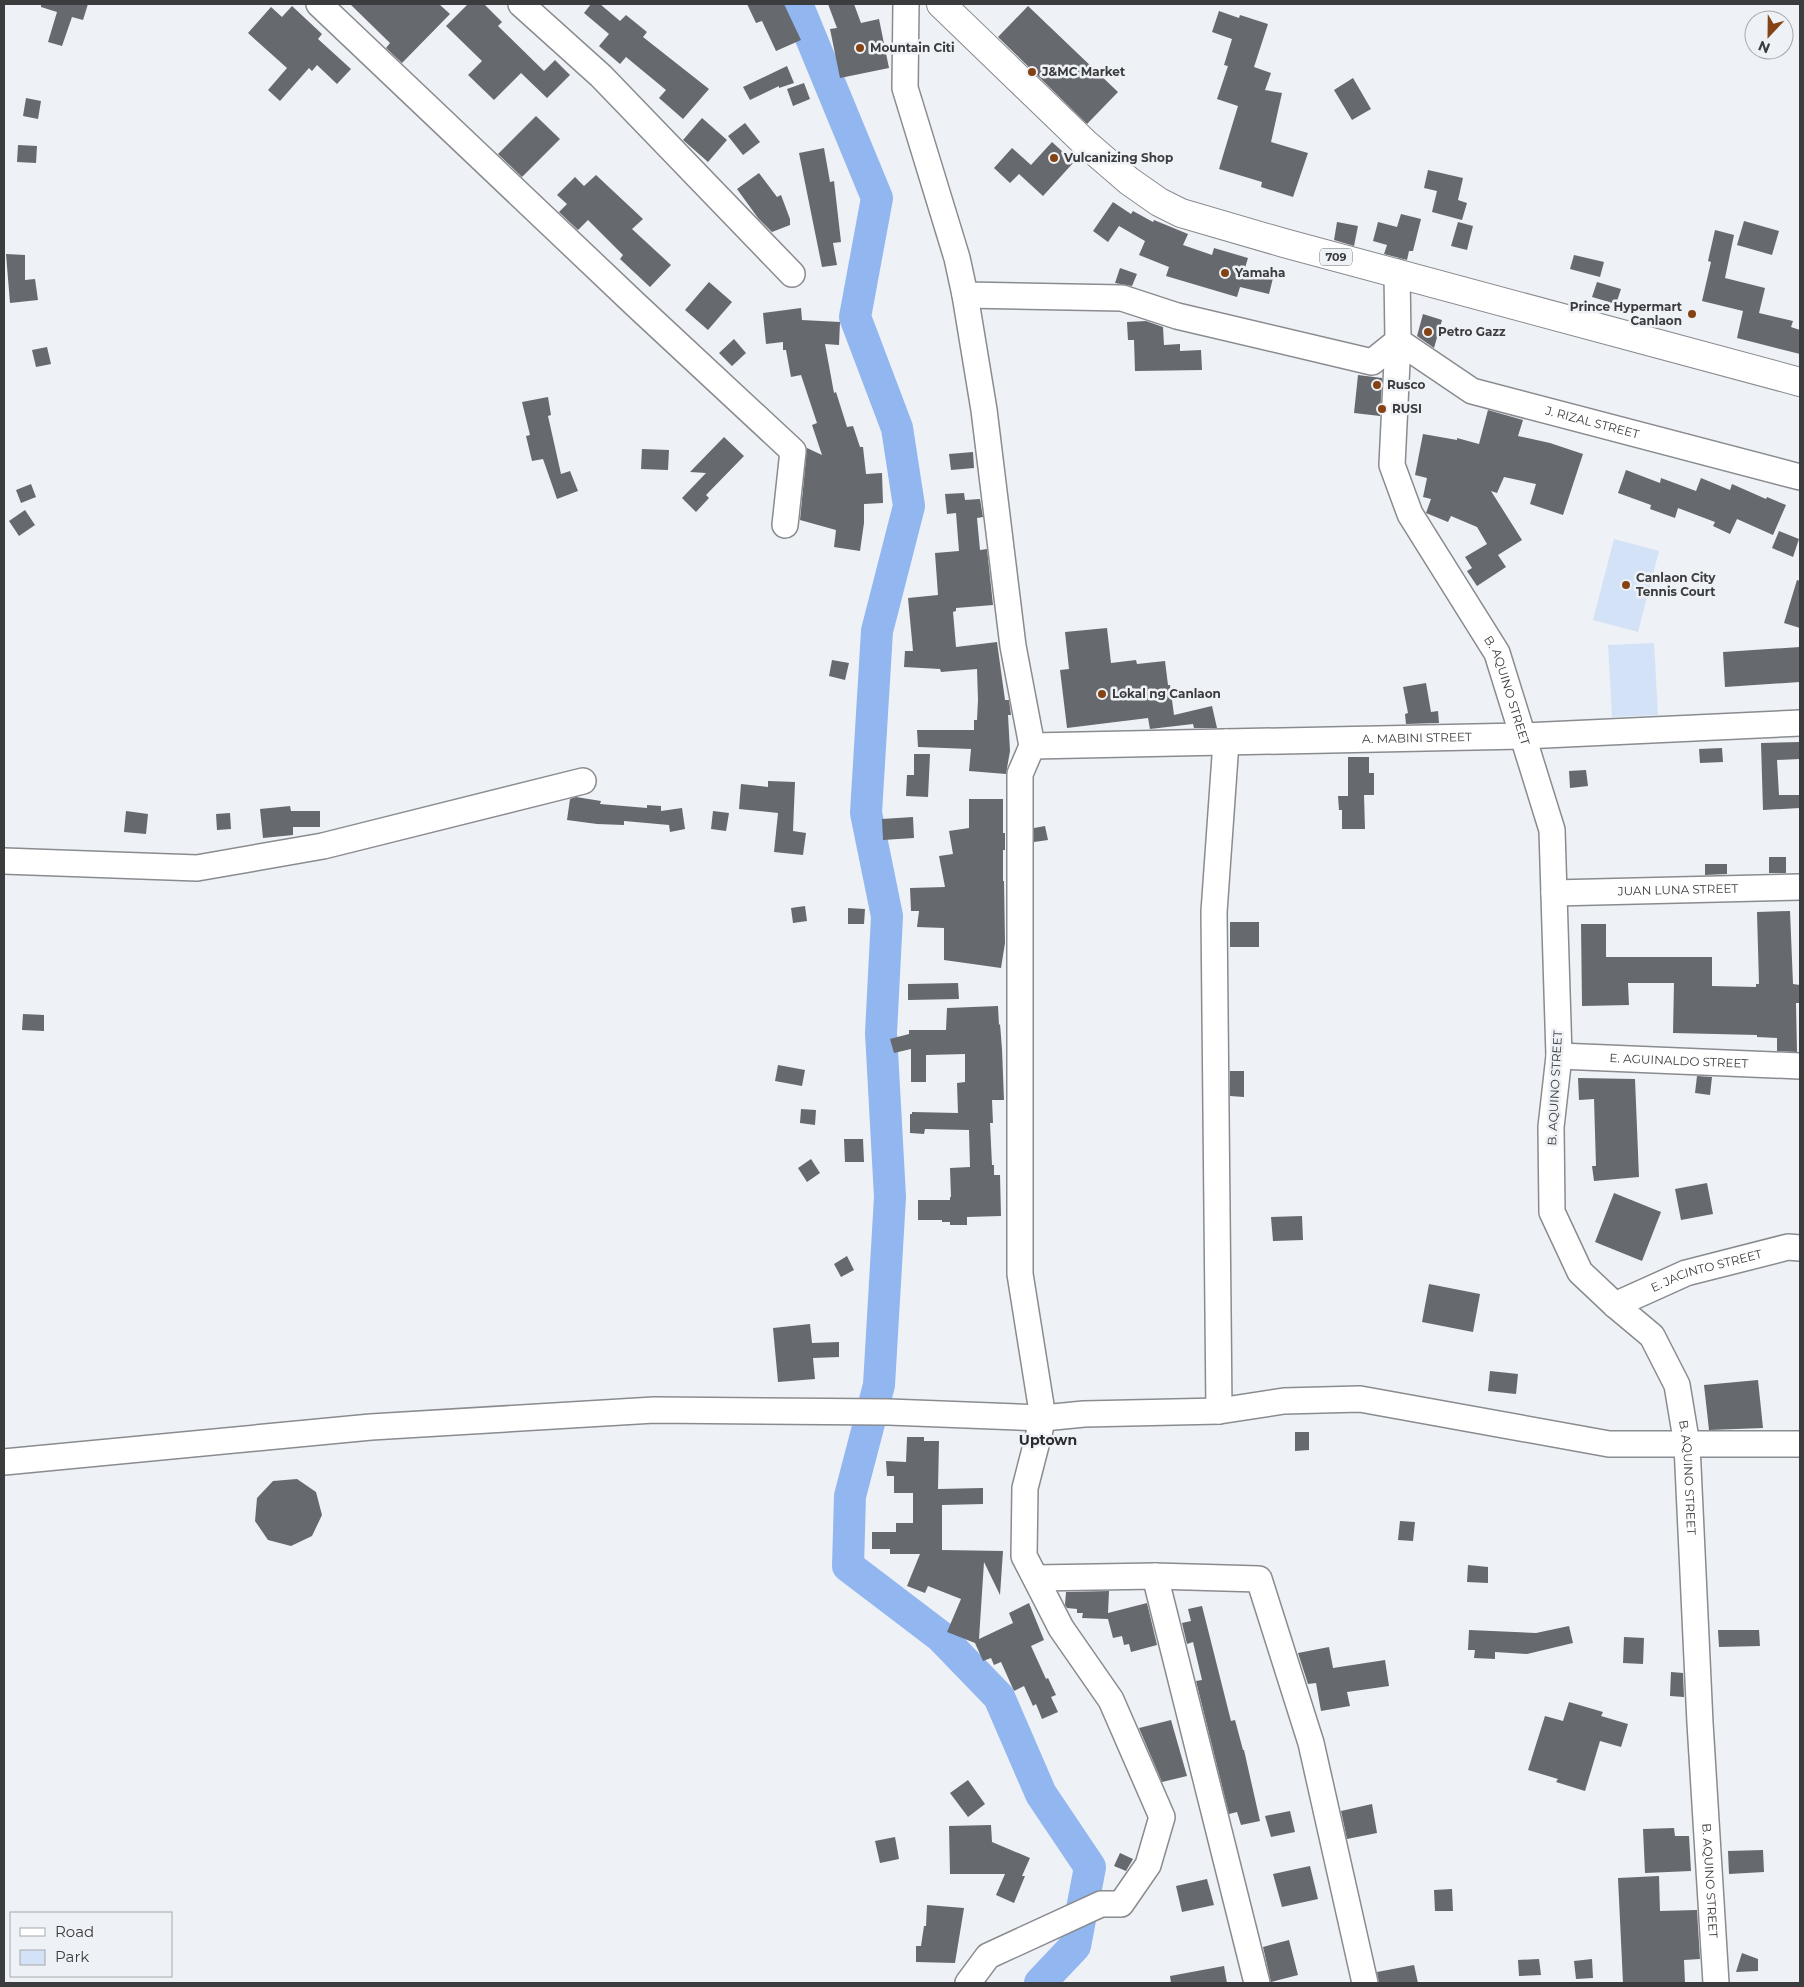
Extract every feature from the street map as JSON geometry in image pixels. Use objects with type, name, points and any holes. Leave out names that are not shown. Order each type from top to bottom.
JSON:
[{"type":"main road","name":"709","points":[[941,4],[1085,143],[1129,181],[1159,202],[1181,213],[1800,382]]},
{"type":"street","points":[[319,4],[636,305],[793,450],[785,525]]},
{"type":"street","points":[[521,4],[600,76],[792,274]]},
{"type":"street","points":[[906,4],[905,88],[957,258],[965,295],[984,410],[1013,646],[1032,746],[1020,774],[1020,1274],[1043,1418],[1025,1488],[1024,1556],[1061,1628],[1111,1700],[1162,1818],[1148,1865],[1121,1904],[1100,1904],[1064,1919],[988,1956],[968,1983]]},
{"type":"street","name":"B. AQUINO STREET","points":[[1397,272],[1398,341],[1392,465],[1410,514],[1497,653],[1552,830],[1559,1056],[1551,1127],[1552,1212],[1580,1272],[1652,1336],[1677,1385],[1687,1445],[1700,1723],[1716,1983]]},
{"type":"street","points":[[965,295],[1122,298],[1177,316],[1372,362],[1398,341]]},
{"type":"street","name":"J. RIZAL STREET","points":[[1398,341],[1472,391],[1800,477]]},
{"type":"street","name":"A. MABINI STREET","points":[[1032,746],[1522,736],[1800,723]]},
{"type":"street","points":[[1219,1411],[1214,912],[1226,742]]},
{"type":"street","points":[[4,862],[197,868],[323,846],[583,782]]},
{"type":"street","name":"JUAN LUNA STREET","points":[[1554,893],[1800,887]]},
{"type":"street","name":"E. AGUINALDO STREET","points":[[1559,1056],[1800,1066]]},
{"type":"street","name":"E. JACINTO STREET","points":[[1615,1305],[1686,1273],[1788,1247],[1800,1248]]},
{"type":"street","points":[[4,1462],[371,1427],[654,1410],[857,1411],[1043,1418],[1084,1414],[1219,1411],[1284,1401],[1360,1399],[1608,1444],[1800,1444]]},
{"type":"street","points":[[1036,1578],[1155,1576],[1259,1578],[1311,1743],[1365,1983]]},
{"type":"street","points":[[1155,1576],[1257,1983]]},
{"type":"green space","name":"Canlaon City Tennis Court","points":[[1614,539],[1659,551],[1638,632],[1593,620]]},
{"type":"green space","points":[[1654,643],[1658,715],[1612,717],[1608,645]]},
{"type":"building","points":[[41,4],[88,4],[83,20],[72,17],[62,46],[48,42],[57,12],[41,7]]},
{"type":"building","points":[[350,4],[439,4],[450,14],[402,63],[386,48],[390,43]]},
{"type":"building","points":[[468,4],[484,4],[502,22],[498,26],[544,71],[555,60],[570,75],[547,98],[521,73],[494,100],[468,75],[482,61],[446,26]]},
{"type":"building","points":[[591,4],[600,4],[620,21],[626,15],[647,32],[643,37],[709,89],[683,119],[659,98],[666,90],[626,57],[620,64],[599,46],[609,34],[584,13]]},
{"type":"building","points":[[747,4],[784,4],[801,40],[776,51],[762,21],[756,23]]},
{"type":"building","name":"Mountain Citi","points":[[828,4],[854,4],[861,23],[879,19],[889,68],[840,78],[830,29],[837,28]]},
{"type":"building","points":[[292,6],[322,34],[318,39],[351,69],[337,84],[317,65],[312,71],[309,68],[280,101],[268,90],[287,68],[248,33],[271,7],[282,17]]},
{"type":"building","points":[[1028,6],[1118,92],[1087,124],[998,37]]},
{"type":"building","points":[[1219,11],[1239,18],[1240,15],[1268,24],[1254,67],[1271,73],[1265,90],[1282,93],[1271,142],[1308,153],[1293,197],[1261,187],[1262,182],[1219,169],[1238,106],[1217,99],[1228,66],[1224,65],[1232,39],[1212,32]]},
{"type":"building","points":[[787,66],[794,83],[779,88],[779,86],[750,100],[743,87]]},
{"type":"building","points":[[1353,78],[1371,109],[1352,120],[1334,90]]},
{"type":"building","points":[[804,83],[810,99],[793,106],[787,89]]},
{"type":"building","points":[[26,98],[41,101],[38,119],[23,116]]},
{"type":"building","points":[[536,116],[560,139],[522,177],[498,154]]},
{"type":"building","points":[[702,118],[727,140],[708,162],[683,140]]},
{"type":"building","points":[[745,123],[760,142],[743,155],[728,136]]},
{"type":"building","points":[[1052,142],[1074,162],[1043,196],[1019,174],[1010,183],[994,168],[1012,148],[1031,165]]},
{"type":"building","points":[[18,145],[37,146],[36,163],[17,162]]},
{"type":"building","points":[[824,148],[830,182],[834,181],[841,242],[833,243],[837,265],[822,267],[799,153]]},
{"type":"building","points":[[1428,170],[1463,178],[1458,200],[1467,203],[1462,220],[1432,212],[1437,191],[1424,188]]},
{"type":"building","points":[[759,173],[777,197],[781,195],[790,219],[790,225],[772,232],[758,218],[737,189]]},
{"type":"building","points":[[596,175],[643,219],[632,229],[671,265],[650,287],[620,259],[623,255],[588,220],[578,230],[559,212],[567,204],[557,195],[575,177],[584,186]]},
{"type":"building","points":[[1113,202],[1131,214],[1133,211],[1153,222],[1154,220],[1188,234],[1183,245],[1212,255],[1214,248],[1248,258],[1245,268],[1274,274],[1269,294],[1240,287],[1237,297],[1166,276],[1169,267],[1139,255],[1145,241],[1119,226],[1108,242],[1093,231]]},
{"type":"building","points":[[1401,214],[1421,219],[1413,251],[1409,251],[1407,260],[1384,254],[1387,245],[1373,241],[1378,222],[1397,227]]},
{"type":"building","points":[[1744,221],[1779,231],[1772,255],[1737,245]]},
{"type":"building","points":[[1337,222],[1358,226],[1354,246],[1334,240]]},
{"type":"building","points":[[1458,222],[1473,226],[1467,250],[1451,246]]},
{"type":"building","points":[[1715,230],[1734,235],[1725,278],[1765,288],[1759,313],[1793,321],[1791,327],[1800,330],[1800,354],[1737,338],[1743,311],[1702,301],[1711,262],[1708,261]]},
{"type":"building","points":[[6,254],[25,255],[25,280],[35,279],[38,300],[10,303]]},
{"type":"building","points":[[1574,255],[1604,262],[1600,277],[1570,269]]},
{"type":"building","points":[[1120,268],[1137,274],[1132,286],[1115,283]]},
{"type":"building","points":[[709,282],[732,302],[708,330],[685,310]]},
{"type":"building","points":[[1597,282],[1621,289],[1616,304],[1592,297]]},
{"type":"building","points":[[801,308],[802,320],[840,322],[839,345],[825,344],[834,393],[836,392],[847,427],[853,426],[860,447],[863,447],[866,474],[882,473],[883,503],[864,504],[864,523],[860,551],[834,547],[836,530],[800,520],[807,448],[822,455],[812,425],[817,423],[801,375],[791,377],[786,350],[783,350],[783,342],[766,344],[763,313]]},
{"type":"building","name":"Petro Gazz","points":[[1423,314],[1442,320],[1434,348],[1417,336]]},
{"type":"building","points":[[1146,321],[1163,327],[1164,345],[1180,344],[1180,351],[1201,350],[1202,370],[1135,371],[1134,340],[1128,340],[1127,322]]},
{"type":"building","points":[[734,339],[746,353],[732,366],[719,353]]},
{"type":"building","points":[[47,347],[51,364],[36,367],[32,350]]},
{"type":"building","points":[[1358,375],[1382,378],[1380,416],[1354,413]]},
{"type":"building","points":[[548,397],[551,415],[548,416],[561,474],[570,471],[578,491],[557,499],[543,459],[532,461],[526,436],[530,435],[522,402]]},
{"type":"building","points":[[1488,410],[1523,420],[1518,436],[1550,443],[1583,454],[1563,515],[1530,504],[1536,484],[1504,477],[1497,493],[1491,491],[1522,540],[1498,555],[1506,567],[1477,586],[1467,571],[1472,568],[1465,557],[1487,544],[1477,527],[1451,516],[1448,522],[1426,513],[1431,499],[1423,497],[1427,478],[1415,475],[1423,434],[1457,440],[1457,438],[1479,444]]},
{"type":"building","points":[[724,437],[744,456],[706,495],[709,498],[696,512],[682,498],[706,473],[690,472]]},
{"type":"building","points":[[642,449],[669,450],[668,470],[641,469]]},
{"type":"building","points":[[973,452],[974,468],[951,470],[949,454]]},
{"type":"building","points":[[1626,470],[1660,483],[1661,478],[1696,491],[1701,478],[1730,490],[1732,484],[1766,499],[1767,497],[1786,505],[1773,535],[1737,519],[1730,534],[1713,526],[1715,522],[1678,508],[1675,518],[1650,509],[1651,505],[1618,493]]},
{"type":"building","points":[[31,484],[36,497],[21,503],[16,490]]},
{"type":"building","points":[[964,493],[965,500],[980,499],[983,517],[977,518],[980,550],[987,549],[993,605],[956,608],[956,611],[953,612],[956,647],[997,642],[1005,700],[1009,700],[1011,715],[1008,715],[1010,751],[1006,774],[969,771],[971,749],[918,747],[917,730],[974,730],[974,720],[977,720],[978,700],[977,669],[941,672],[940,669],[904,667],[905,651],[913,651],[908,598],[938,595],[935,553],[959,551],[956,513],[947,514],[945,494]]},
{"type":"building","points":[[25,510],[35,525],[19,536],[9,521]]},
{"type":"building","points":[[1779,531],[1799,539],[1793,557],[1772,548]]},
{"type":"building","points":[[1797,580],[1800,581],[1800,628],[1784,623]]},
{"type":"building","points":[[1107,628],[1111,663],[1136,660],[1137,664],[1165,661],[1174,715],[1212,706],[1217,728],[1194,728],[1193,724],[1150,729],[1148,718],[1067,728],[1060,670],[1069,669],[1065,632]]},
{"type":"building","points":[[1800,647],[1800,682],[1725,687],[1723,652]]},
{"type":"building","points":[[832,660],[849,663],[845,680],[829,676]]},
{"type":"building","points":[[1426,683],[1431,712],[1438,711],[1439,723],[1406,724],[1405,714],[1408,713],[1403,687]]},
{"type":"building","points":[[1800,742],[1800,759],[1777,760],[1779,795],[1800,795],[1800,808],[1763,810],[1761,743]]},
{"type":"building","points":[[1722,748],[1723,762],[1700,763],[1699,749]]},
{"type":"building","points":[[914,754],[930,754],[928,797],[906,796],[907,775],[914,775]]},
{"type":"building","points":[[1348,757],[1369,757],[1369,773],[1374,773],[1374,795],[1364,795],[1365,829],[1342,829],[1342,810],[1339,810],[1338,796],[1348,796]]},
{"type":"building","points":[[1586,770],[1588,786],[1570,788],[1569,771]]},
{"type":"building","points":[[768,781],[795,782],[793,831],[806,833],[803,855],[774,852],[778,813],[739,809],[741,784],[768,787]]},
{"type":"building","points":[[576,797],[601,801],[600,804],[647,808],[647,805],[661,806],[661,811],[682,808],[685,829],[670,832],[669,825],[624,821],[624,825],[597,824],[567,820],[570,799]]},
{"type":"building","points":[[969,799],[1003,799],[1003,833],[1005,833],[1003,881],[1005,943],[1001,968],[944,960],[944,928],[917,927],[919,911],[911,911],[910,888],[945,887],[939,856],[953,854],[949,831],[969,828]]},
{"type":"building","points":[[290,806],[291,811],[320,811],[320,827],[293,827],[293,835],[263,838],[260,809]]},
{"type":"building","points":[[126,811],[148,814],[146,834],[124,832]]},
{"type":"building","points":[[713,811],[729,813],[726,831],[711,829]]},
{"type":"building","points":[[230,813],[231,829],[217,830],[216,814]]},
{"type":"building","points":[[913,817],[914,838],[883,840],[882,819]]},
{"type":"building","points":[[1045,826],[1048,840],[1034,842],[1034,828]]},
{"type":"building","points":[[1769,857],[1786,857],[1786,873],[1769,873]]},
{"type":"building","points":[[1705,864],[1727,864],[1727,874],[1705,875]]},
{"type":"building","points":[[805,906],[807,921],[793,923],[791,908]]},
{"type":"building","points":[[848,908],[865,909],[864,924],[848,924]]},
{"type":"building","points":[[1790,911],[1793,984],[1800,985],[1800,1003],[1796,1003],[1797,1052],[1777,1051],[1777,1038],[1757,1037],[1757,1035],[1673,1033],[1674,983],[1628,983],[1629,1005],[1582,1006],[1581,924],[1606,924],[1606,957],[1712,957],[1712,986],[1756,987],[1756,984],[1759,984],[1757,912]]},
{"type":"building","points":[[1230,922],[1259,922],[1259,947],[1230,947]]},
{"type":"building","points":[[958,983],[959,999],[908,1000],[908,984]]},
{"type":"building","points":[[998,1006],[1004,1100],[992,1100],[993,1123],[990,1123],[992,1165],[994,1165],[994,1175],[1000,1175],[1001,1216],[967,1217],[967,1225],[950,1225],[950,1222],[942,1222],[942,1220],[918,1220],[918,1200],[950,1200],[950,1168],[970,1167],[969,1130],[925,1129],[924,1134],[910,1133],[910,1114],[912,1112],[958,1113],[957,1083],[965,1082],[965,1054],[926,1055],[926,1082],[911,1082],[911,1049],[894,1053],[890,1039],[909,1034],[909,1030],[946,1030],[947,1008]]},
{"type":"building","points":[[23,1014],[44,1015],[44,1031],[22,1030]]},
{"type":"building","points":[[778,1065],[805,1070],[802,1086],[775,1081]]},
{"type":"building","points":[[1230,1071],[1244,1071],[1244,1097],[1230,1096]]},
{"type":"building","points":[[1697,1076],[1712,1077],[1710,1095],[1695,1093]]},
{"type":"building","points":[[1578,1078],[1635,1079],[1639,1177],[1594,1181],[1592,1166],[1596,1166],[1594,1099],[1579,1100]]},
{"type":"building","points":[[801,1109],[816,1110],[815,1125],[800,1123]]},
{"type":"building","points":[[844,1139],[863,1139],[864,1162],[845,1162]]},
{"type":"building","points":[[811,1159],[820,1173],[807,1182],[798,1168]]},
{"type":"building","points":[[1707,1183],[1713,1214],[1681,1220],[1675,1189]]},
{"type":"building","points":[[1614,1193],[1661,1212],[1642,1261],[1595,1242]]},
{"type":"building","points":[[1302,1216],[1303,1240],[1273,1241],[1271,1217]]},
{"type":"building","points":[[847,1256],[854,1270],[841,1277],[834,1264]]},
{"type":"building","points":[[1429,1284],[1480,1294],[1473,1332],[1422,1322]]},
{"type":"building","points":[[810,1324],[812,1343],[839,1342],[839,1357],[813,1358],[815,1379],[778,1382],[773,1328]]},
{"type":"building","points":[[1490,1371],[1518,1374],[1516,1394],[1488,1391]]},
{"type":"building","points":[[1758,1380],[1763,1428],[1709,1430],[1704,1385]]},
{"type":"building","points":[[1295,1432],[1309,1432],[1309,1450],[1295,1451]]},
{"type":"building","points":[[907,1437],[924,1437],[924,1441],[939,1441],[938,1489],[983,1488],[983,1504],[942,1505],[942,1550],[1003,1551],[1000,1595],[984,1562],[979,1639],[1013,1623],[1009,1613],[1029,1603],[1044,1640],[1031,1646],[1046,1679],[1048,1678],[1056,1695],[1051,1697],[1058,1712],[1042,1719],[1036,1704],[1033,1706],[1024,1686],[1014,1691],[1001,1662],[994,1665],[991,1658],[983,1661],[975,1643],[947,1632],[961,1599],[928,1586],[925,1593],[907,1586],[920,1554],[890,1554],[890,1549],[872,1549],[872,1532],[896,1532],[896,1523],[913,1523],[913,1493],[894,1493],[894,1476],[887,1476],[886,1461],[906,1462]]},
{"type":"building","points":[[297,1479],[316,1492],[322,1515],[312,1536],[291,1546],[268,1540],[255,1521],[257,1498],[273,1481]]},
{"type":"building","points":[[1400,1521],[1415,1522],[1413,1541],[1398,1540]]},
{"type":"building","points":[[1468,1565],[1488,1567],[1488,1583],[1467,1582]]},
{"type":"building","points":[[1109,1591],[1108,1613],[1147,1603],[1157,1645],[1131,1652],[1129,1644],[1124,1645],[1122,1636],[1113,1638],[1108,1619],[1082,1618],[1083,1613],[1077,1613],[1077,1609],[1067,1608],[1065,1605],[1066,1592]]},
{"type":"building","points":[[1202,1606],[1231,1721],[1235,1720],[1244,1750],[1260,1821],[1241,1825],[1237,1812],[1229,1814],[1196,1681],[1202,1680],[1193,1642],[1187,1644],[1182,1623],[1191,1621],[1188,1609]]},
{"type":"building","points":[[1569,1626],[1573,1643],[1527,1654],[1495,1652],[1495,1659],[1474,1658],[1475,1650],[1468,1650],[1469,1630],[1536,1633]]},
{"type":"building","points":[[1718,1630],[1759,1630],[1760,1646],[1719,1647]]},
{"type":"building","points":[[1624,1637],[1644,1638],[1643,1664],[1623,1663]]},
{"type":"building","points":[[1329,1647],[1333,1668],[1385,1660],[1389,1686],[1347,1692],[1350,1706],[1321,1711],[1316,1683],[1308,1684],[1298,1653]]},
{"type":"building","points":[[1671,1672],[1683,1673],[1684,1697],[1670,1696]]},
{"type":"building","points":[[1569,1702],[1603,1712],[1601,1716],[1628,1724],[1621,1747],[1600,1741],[1585,1791],[1556,1782],[1558,1779],[1528,1770],[1545,1716],[1563,1721]]},
{"type":"building","points":[[1171,1720],[1187,1776],[1162,1782],[1139,1728]]},
{"type":"building","points":[[968,1780],[985,1804],[968,1817],[950,1793]]},
{"type":"building","points":[[1372,1804],[1377,1833],[1347,1839],[1341,1811]]},
{"type":"building","points":[[1290,1811],[1295,1832],[1271,1837],[1265,1816]]},
{"type":"building","points":[[991,1825],[992,1842],[1030,1858],[1022,1876],[1025,1876],[1014,1903],[996,1895],[1005,1874],[950,1874],[949,1826]]},
{"type":"building","points":[[1674,1828],[1675,1836],[1689,1836],[1691,1871],[1645,1873],[1643,1829]]},
{"type":"building","points":[[895,1837],[899,1859],[880,1863],[875,1841]]},
{"type":"building","points":[[1763,1850],[1764,1872],[1729,1874],[1728,1851]]},
{"type":"building","points":[[1120,1853],[1133,1859],[1126,1871],[1114,1866]]},
{"type":"building","points":[[1310,1866],[1318,1899],[1282,1907],[1273,1874]]},
{"type":"building","points":[[1659,1876],[1660,1911],[1697,1910],[1700,1959],[1684,1960],[1685,1983],[1623,1983],[1618,1878]]},
{"type":"building","points":[[1207,1879],[1214,1905],[1182,1912],[1176,1886]]},
{"type":"building","points":[[1452,1889],[1453,1911],[1435,1911],[1434,1890]]},
{"type":"building","points":[[927,1905],[964,1908],[955,1963],[916,1962],[916,1946],[921,1946],[924,1926],[926,1926]]},
{"type":"building","points":[[1289,1940],[1298,1975],[1271,1982],[1263,1947]]},
{"type":"building","points":[[1742,1953],[1758,1959],[1758,1971],[1736,1972]]},
{"type":"building","points":[[1539,1959],[1541,1975],[1519,1976],[1518,1960]]},
{"type":"building","points":[[1592,1959],[1593,1978],[1576,1979],[1574,1961]]},
{"type":"building","points":[[1414,1965],[1418,1983],[1379,1983],[1377,1972]]},
{"type":"building","points":[[1224,1966],[1227,1983],[1171,1983],[1170,1976]]},
{"type":"waterway","points":[[797,4],[877,198],[855,317],[897,428],[909,506],[877,631],[866,813],[887,916],[881,1033],[890,1197],[879,1385],[850,1496],[848,1566],[940,1636],[999,1697],[1041,1794],[1090,1867],[1075,1946],[1040,1983]]},
{"type":"place","name":"Mountain Citi","points":[[860,48]]},
{"type":"place","name":"J&MC Market","points":[[1032,72]]},
{"type":"place","name":"Vulcanizing Shop","points":[[1054,158]]},
{"type":"place","name":"Yamaha","points":[[1225,273]]},
{"type":"place","name":"Prince Hypermart Canlaon","points":[[1692,314]]},
{"type":"place","name":"Petro Gazz","points":[[1428,332]]},
{"type":"place","name":"Rusco","points":[[1377,385]]},
{"type":"place","name":"RUSI","points":[[1382,409]]},
{"type":"place","name":"Canlaon City Tennis Court","points":[[1626,585]]},
{"type":"place","name":"Lokal ng Canlaon","points":[[1102,694]]},
{"type":"district","name":"Uptown","points":[[1048,1440]]}]
